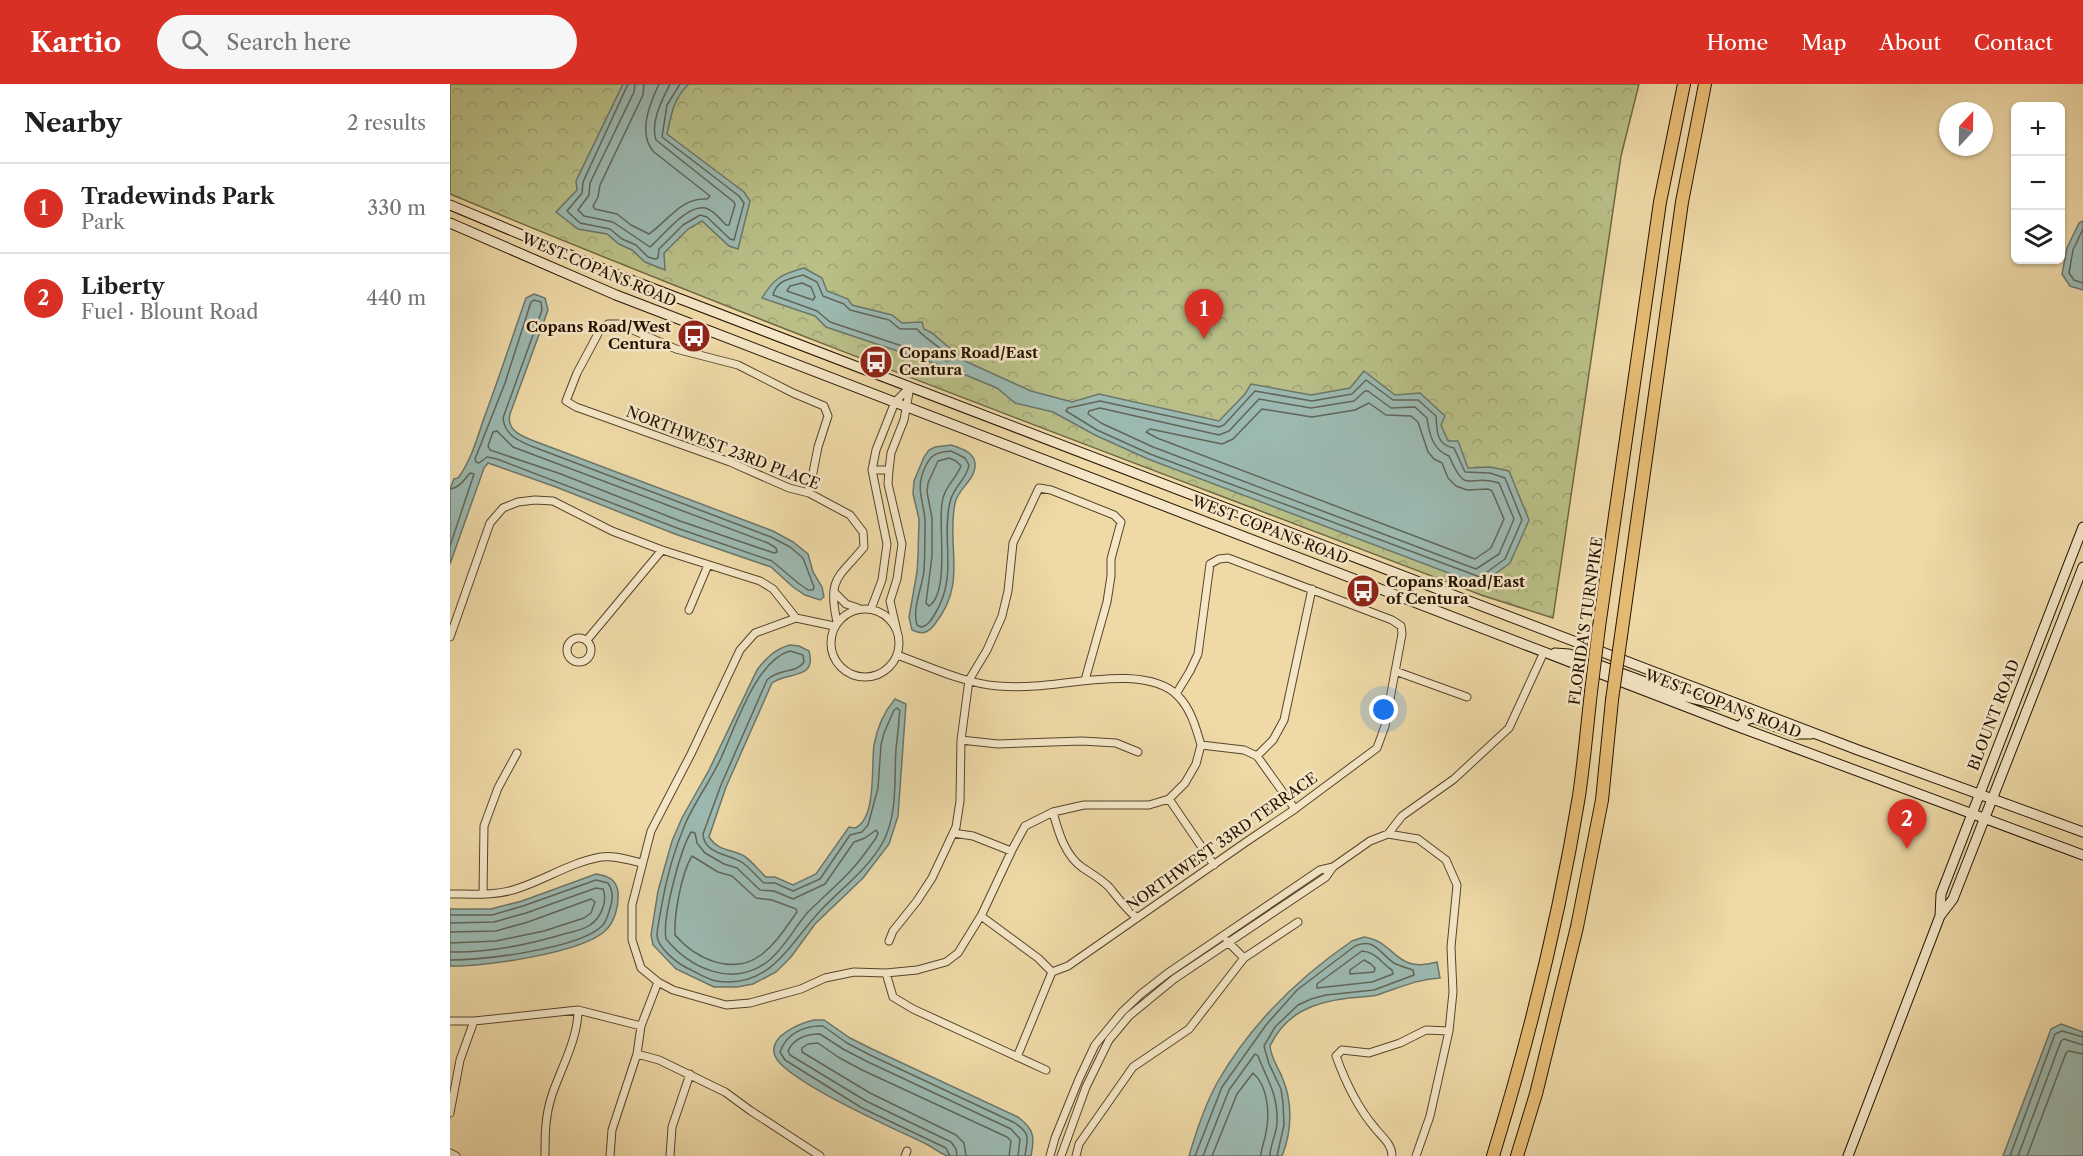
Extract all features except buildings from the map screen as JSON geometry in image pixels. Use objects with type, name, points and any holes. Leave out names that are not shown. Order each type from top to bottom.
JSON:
[{"type":"highway","name":"FLORIDA'S TURNPIKE","points":[[1493,1156],[1513,1090],[1555,922],[1579,795],[1599,627],[1660,202],[1684,84]]},
{"type":"highway","points":[[1516,1156],[1536,1094],[1577,927],[1602,800],[1612,700],[1682,202],[1705,84]]},
{"type":"main road","name":"WEST COPANS ROAD","points":[[450,205],[623,277],[1730,701],[2083,832]]},
{"type":"main road","name":"WEST COPANS ROAD","points":[[450,223],[616,295],[1739,727],[2083,855]]},
{"type":"main road","points":[[684,321],[691,303]]},
{"type":"main road","name":"BLOUNT ROAD","points":[[1940,916],[1941,894],[2082,533]]},
{"type":"main road","points":[[1342,574],[1350,556]]},
{"type":"main road","name":"BLOUNT ROAD","points":[[1848,1156],[1940,916],[1953,899],[2083,567]]},
{"type":"main road","points":[[1544,652],[1569,654],[1686,697],[1719,705],[1730,701]]},
{"type":"main road","points":[[1739,727],[1746,720],[1753,718],[1796,734],[1819,734]]},
{"type":"street","name":"NORTHWEST 23RD PLACE","points":[[809,493],[818,447],[828,416],[824,406],[738,365],[676,349],[618,324],[608,324],[600,330],[577,373],[566,401],[576,407],[730,462],[789,488],[809,493],[850,515],[863,532],[864,547],[842,570],[836,580],[834,592]]},
{"type":"street","points":[[871,609],[882,580],[886,544],[872,470],[876,450],[895,402],[910,387]]},
{"type":"street","points":[[834,592],[836,624],[830,645],[837,664],[856,676],[867,677],[885,670],[897,655],[899,639],[890,601],[897,579],[902,543],[888,484],[889,470],[891,453],[907,407],[910,387]]},
{"type":"street","points":[[872,470],[889,470]]},
{"type":"street","points":[[890,941],[893,931],[932,878],[953,833],[960,801],[961,740],[969,680],[987,650],[1002,616],[1008,591],[1013,543],[1039,488],[1051,490],[1114,515],[1121,522],[1111,559],[1107,602],[1085,680]]},
{"type":"street","points":[[450,637],[490,523],[502,508],[518,502],[535,500],[553,501],[612,531],[662,550],[760,581],[772,589],[796,618]]},
{"type":"street","points":[[587,640],[662,550]]},
{"type":"street","points":[[1176,694],[1198,654],[1210,564],[1219,559],[1228,558],[1312,589],[1284,720],[1273,740],[1257,756]]},
{"type":"street","points":[[885,560],[899,563]]},
{"type":"street","points":[[689,610],[708,565]]},
{"type":"street","name":"NORTHWEST 33RD TERRACE","points":[[1052,972],[1068,966],[1295,810],[1377,748],[1384,726],[1395,671],[1402,634],[1401,626],[1392,620],[1312,589]]},
{"type":"street","points":[[834,592],[853,608],[871,609],[882,613],[897,631]]},
{"type":"street","points":[[836,624],[843,615],[860,609]]},
{"type":"street","points":[[836,624],[796,618],[755,633],[740,650],[691,754],[651,831],[632,905],[632,940],[642,968],[658,982],[673,990],[726,1005],[750,1003],[801,988],[825,978],[854,972],[917,970],[946,962],[958,953],[981,916],[1011,851],[1026,826],[1053,812],[1084,805],[1149,805],[1169,799],[1185,783],[1196,764],[1202,745],[1186,706],[1176,694],[1158,684],[1112,678],[1034,687],[995,686],[969,680],[897,655]]},
{"type":"street","points":[[1388,834],[1402,816],[1454,780],[1509,728],[1544,652]]},
{"type":"street","points":[[1395,671],[1467,697]]},
{"type":"street","points":[[961,740],[998,744],[1082,741],[1116,743],[1138,752]]},
{"type":"street","points":[[1202,745],[1244,750],[1257,756],[1295,810]]},
{"type":"street","points":[[483,894],[484,826],[498,788],[517,753]]},
{"type":"street","points":[[1169,799],[1214,865]]},
{"type":"street","points":[[1053,812],[1060,836],[1070,854],[1081,867],[1108,887],[1121,904],[1137,918]]},
{"type":"street","points":[[953,833],[973,836],[1011,851]]},
{"type":"street","points":[[1061,1156],[1086,1086],[1109,1040],[1129,1016],[1320,870],[1333,867],[1370,841],[1388,834],[1418,838],[1446,860],[1457,885],[1451,947],[1453,992],[1449,1031],[1430,1116],[1416,1156]]},
{"type":"street","points":[[450,894],[483,894],[517,889],[601,857],[620,857],[642,863]]},
{"type":"street","points":[[981,916],[1022,945],[1052,972],[1017,1057]]},
{"type":"street","points":[[1076,1156],[1079,1144],[1133,1067],[1189,1029],[1244,958],[1298,922]]},
{"type":"street","points":[[1226,940],[1244,958]]},
{"type":"street","points":[[1050,1156],[1055,1138],[1095,1045],[1122,1012],[1141,994],[1168,973],[1226,940]]},
{"type":"street","points":[[886,972],[893,997],[913,1010],[1046,1070]]},
{"type":"street","points":[[610,1156],[612,1130],[637,1054],[641,1026],[658,982]]},
{"type":"street","points":[[450,1021],[474,1022],[578,1010],[641,1026]]},
{"type":"street","points":[[545,1156],[545,1123],[551,1097],[578,1023],[578,1010]]},
{"type":"street","points":[[450,1113],[460,1060],[474,1022]]},
{"type":"street","points":[[1392,1156],[1391,1148],[1371,1124],[1342,1072],[1336,1056],[1342,1050],[1369,1053],[1400,1043],[1426,1030],[1449,1031]]},
{"type":"street","points":[[637,1054],[659,1060],[725,1092],[820,1156]]},
{"type":"street","points":[[670,1156],[672,1127],[690,1074]]},
{"type":"street","points":[[1055,1138],[1079,1144]]},
{"type":"street","points":[[450,1153],[456,1156]]},
{"type":"green space","points":[[450,84],[1639,84],[1621,156],[1553,618],[1481,595],[964,398],[578,247],[450,194]]},
{"type":"water","points":[[623,84],[689,84],[677,101],[667,134],[744,192],[750,201],[738,249],[729,246],[702,221],[688,229],[664,253],[665,270],[645,262],[632,250],[619,244],[607,234],[578,229],[556,212],[577,190],[576,181]]},
{"type":"water","points":[[2083,221],[2083,290],[2070,286],[2062,274],[2067,248],[2079,223]]},
{"type":"water","points":[[804,268],[822,278],[827,291],[848,299],[852,305],[892,315],[902,323],[922,322],[924,329],[965,361],[1031,391],[1072,402],[1099,394],[1219,421],[1245,394],[1251,384],[1311,395],[1350,388],[1364,371],[1395,395],[1420,393],[1445,416],[1441,425],[1448,441],[1458,441],[1468,468],[1490,467],[1509,471],[1529,520],[1510,563],[1480,585],[1148,459],[1095,435],[1053,412],[1015,403],[997,388],[951,369],[826,327],[815,316],[762,298],[779,278]]},
{"type":"water","points":[[534,294],[545,298],[548,310],[510,414],[509,420],[512,428],[534,441],[773,531],[808,554],[824,597],[820,600],[805,595],[771,567],[675,534],[488,463],[484,468],[450,564],[450,489],[454,479],[458,478],[463,471],[473,449],[526,298]]},
{"type":"water","points":[[951,445],[972,456],[975,469],[955,503],[951,594],[935,624],[922,633],[912,630],[909,617],[918,556],[919,519],[913,494],[914,481],[929,450]]},
{"type":"water","points":[[790,645],[809,651],[809,667],[799,674],[778,679],[772,683],[726,787],[709,837],[721,848],[744,856],[766,877],[775,877],[793,885],[816,874],[849,827],[855,828],[862,823],[867,814],[872,791],[875,739],[884,715],[895,699],[906,704],[898,816],[889,844],[863,878],[815,924],[791,957],[776,972],[753,984],[714,987],[676,969],[653,945],[651,935],[658,891],[672,841],[682,818],[709,770],[757,670],[771,654]]},
{"type":"water","points":[[596,874],[613,881],[618,897],[616,913],[611,923],[605,931],[593,939],[531,957],[485,964],[450,966],[450,909],[491,909],[522,901]]},
{"type":"water","points":[[1364,937],[1375,940],[1404,961],[1412,964],[1423,965],[1437,962],[1440,978],[1416,982],[1377,995],[1325,1002],[1303,1011],[1284,1025],[1270,1046],[1288,1096],[1290,1116],[1288,1137],[1282,1156],[1189,1156],[1213,1091],[1244,1042],[1294,987],[1332,955],[1352,941]]},
{"type":"water","points":[[824,1020],[850,1038],[872,1049],[1018,1117],[1027,1125],[1032,1134],[1031,1156],[948,1156],[845,1105],[799,1078],[783,1066],[775,1056],[774,1049],[780,1037],[801,1024]]},
{"type":"water","points":[[2061,1024],[2083,1032],[2083,1156],[2003,1156],[2051,1029]]},
{"type":"place","name":"Copans Road/West Centura","points":[[694,336]]},
{"type":"place","name":"Tradewinds Park","points":[[1204,339]]},
{"type":"place","name":"Copans Road/East Centura","points":[[876,362]]},
{"type":"place","name":"Copans Road/East of Centura","points":[[1363,591]]},
{"type":"place","name":"Liberty","points":[[1907,849]]}]
